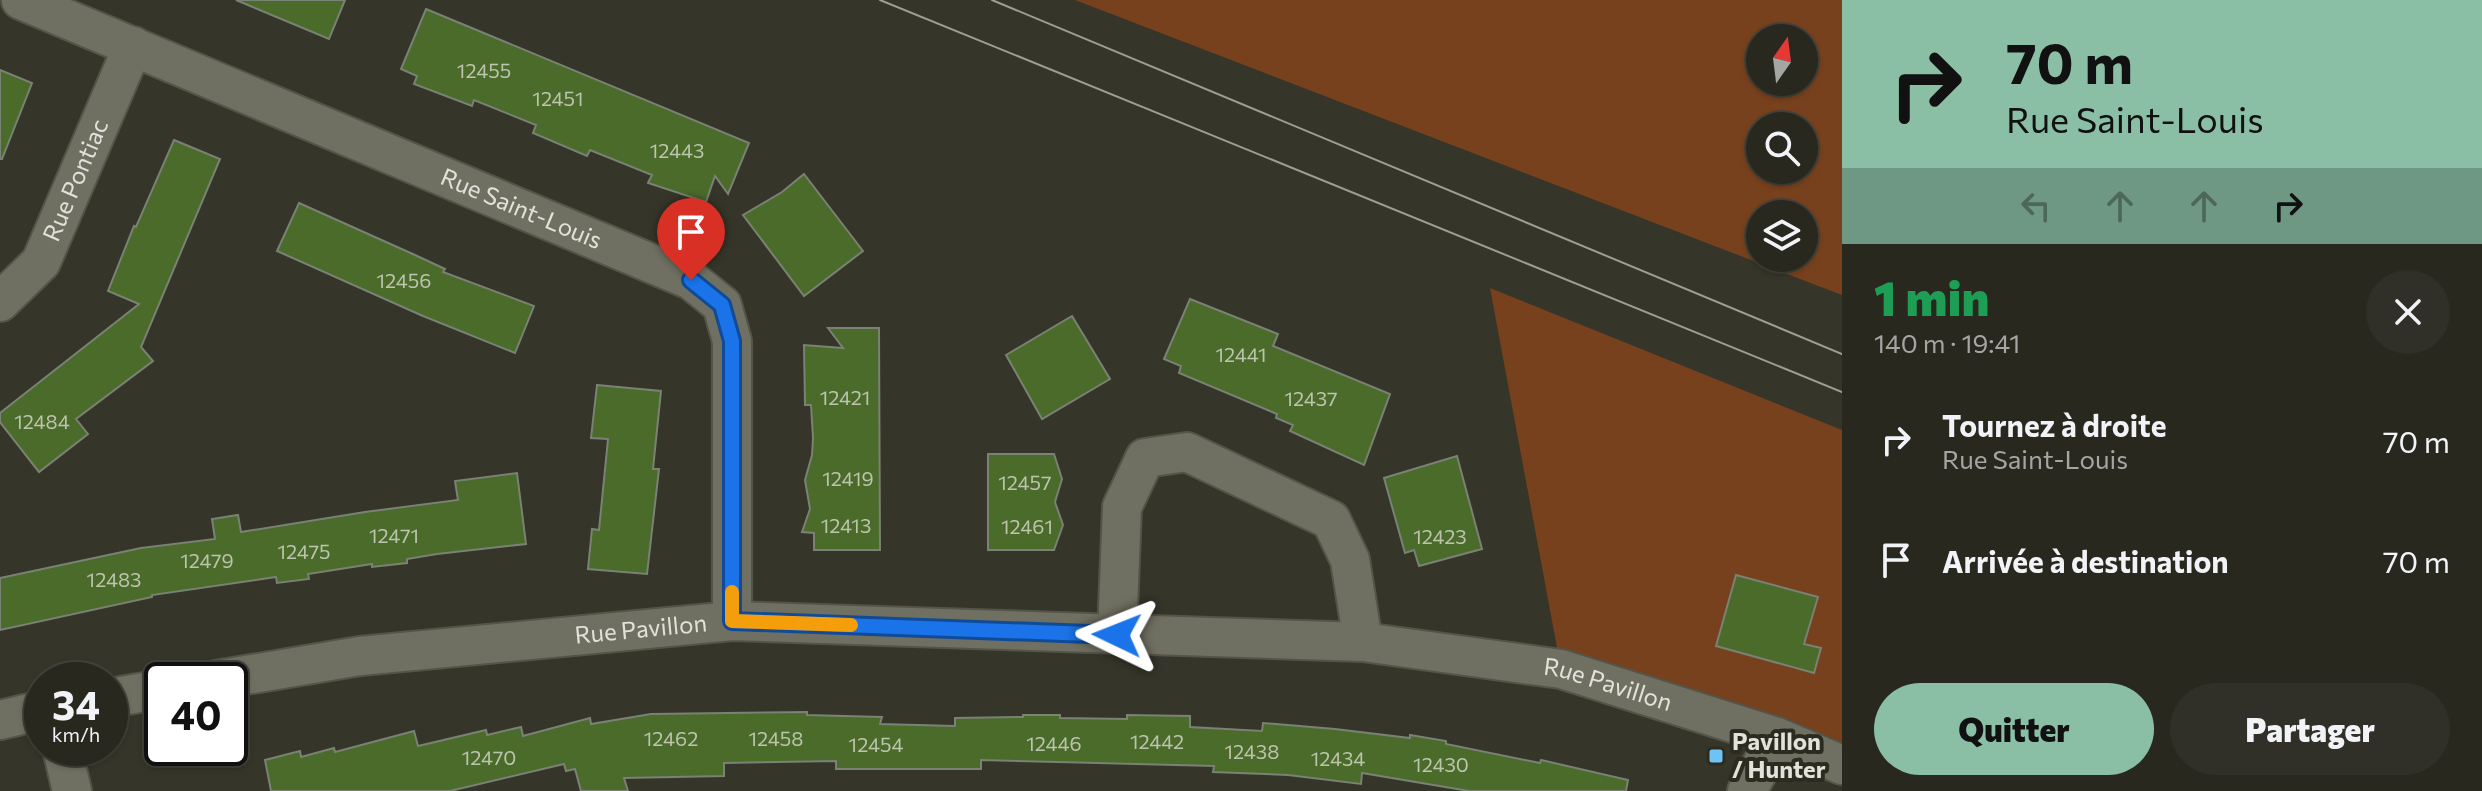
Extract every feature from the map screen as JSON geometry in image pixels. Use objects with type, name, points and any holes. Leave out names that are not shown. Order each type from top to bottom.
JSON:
[{"type":"street","name":"Rue Saint-Louis","points":[[21,0],[691,280],[722,305],[732,341],[732,621]]},
{"type":"street","name":"Rue Pontiac","points":[[0,302],[41,262],[133,46]]},
{"type":"street","points":[[1117,635],[1122,507],[1145,458],[1187,452],[1331,520],[1350,560],[1363,642]]},
{"type":"street","name":"Rue Pavillon","points":[[248,675],[360,656],[732,621],[1363,642],[1561,669],[1777,737],[1842,765]]},
{"type":"street","points":[[0,720],[24,714]]},
{"type":"street","points":[[1747,791],[1777,737]]},
{"type":"street","points":[[66,766],[72,791]]},
{"type":"shaded area","points":[[1075,0],[1842,0],[1842,295],[1782,272],[1818,272],[1818,200],[1746,200],[1746,258]]},
{"type":"shaded area","points":[[1490,288],[1842,430],[1842,765],[1561,669]]},
{"type":"building","points":[[236,0],[345,0],[329,39]]},
{"type":"building","points":[[426,9],[749,143],[728,194],[715,176],[706,202],[648,183],[652,175],[590,150],[587,156],[533,133],[536,125],[474,100],[472,106],[414,84],[417,76],[401,69]]},
{"type":"building","points":[[0,70],[32,83],[2,159],[0,159]]},
{"type":"building","points":[[174,140],[220,159],[141,347],[153,361],[76,419],[88,434],[39,472],[0,422],[0,413],[139,304],[108,291]]},
{"type":"building","points":[[804,174],[863,251],[804,296],[743,215],[782,192]]},
{"type":"building","points":[[299,203],[445,269],[443,272],[534,306],[515,353],[277,251]]},
{"type":"building","points":[[1190,299],[1278,334],[1273,346],[1390,394],[1364,465],[1290,431],[1293,425],[1276,418],[1277,414],[1179,373],[1181,366],[1164,359]]},
{"type":"building","points":[[1072,316],[1110,379],[1042,419],[1006,355]]},
{"type":"building","points":[[828,328],[879,328],[880,550],[814,550],[814,533],[802,532],[810,509],[805,480],[813,438],[811,405],[805,405],[804,345],[843,348]]},
{"type":"building","points":[[597,385],[661,391],[653,469],[659,469],[647,574],[588,569],[592,529],[599,530],[608,439],[591,438]]},
{"type":"building","points":[[988,454],[1054,454],[1062,479],[1055,502],[1063,525],[1054,550],[988,550]]},
{"type":"building","points":[[1457,456],[1482,549],[1419,566],[1414,550],[1405,553],[1384,478]]},
{"type":"building","points":[[517,473],[526,544],[437,554],[407,559],[407,563],[372,567],[372,564],[308,574],[309,579],[277,583],[276,577],[152,595],[0,630],[0,578],[141,548],[215,539],[212,519],[238,515],[241,532],[458,500],[455,481]]},
{"type":"building","points":[[1736,575],[1818,597],[1804,644],[1821,648],[1814,673],[1716,646]]},
{"type":"building","points":[[807,712],[807,715],[882,717],[880,724],[955,726],[955,718],[1023,715],[1127,719],[1127,715],[1190,716],[1190,727],[1262,731],[1263,723],[1410,738],[1410,735],[1628,780],[1626,791],[1469,791],[1362,773],[1361,784],[1288,775],[1213,772],[1214,766],[981,760],[981,769],[836,769],[836,761],[724,763],[724,776],[624,778],[628,791],[581,791],[575,769],[566,771],[564,764],[450,791],[271,791],[265,760],[300,751],[301,757],[334,748],[335,752],[414,731],[418,746],[486,730],[487,735],[521,727],[523,736],[590,718],[591,724],[651,714]]},
{"type":"tram line","points":[[880,0],[1842,392]]},
{"type":"tram line","points":[[992,0],[1842,354]]},
{"type":"slow traffic","points":[[732,592],[732,621],[851,625]]},
{"type":"place","name":"Pavillon / Hunter","points":[[1716,756]]},
{"type":"route","points":[[691,280],[722,305],[732,341],[732,621],[1117,635]]}]
